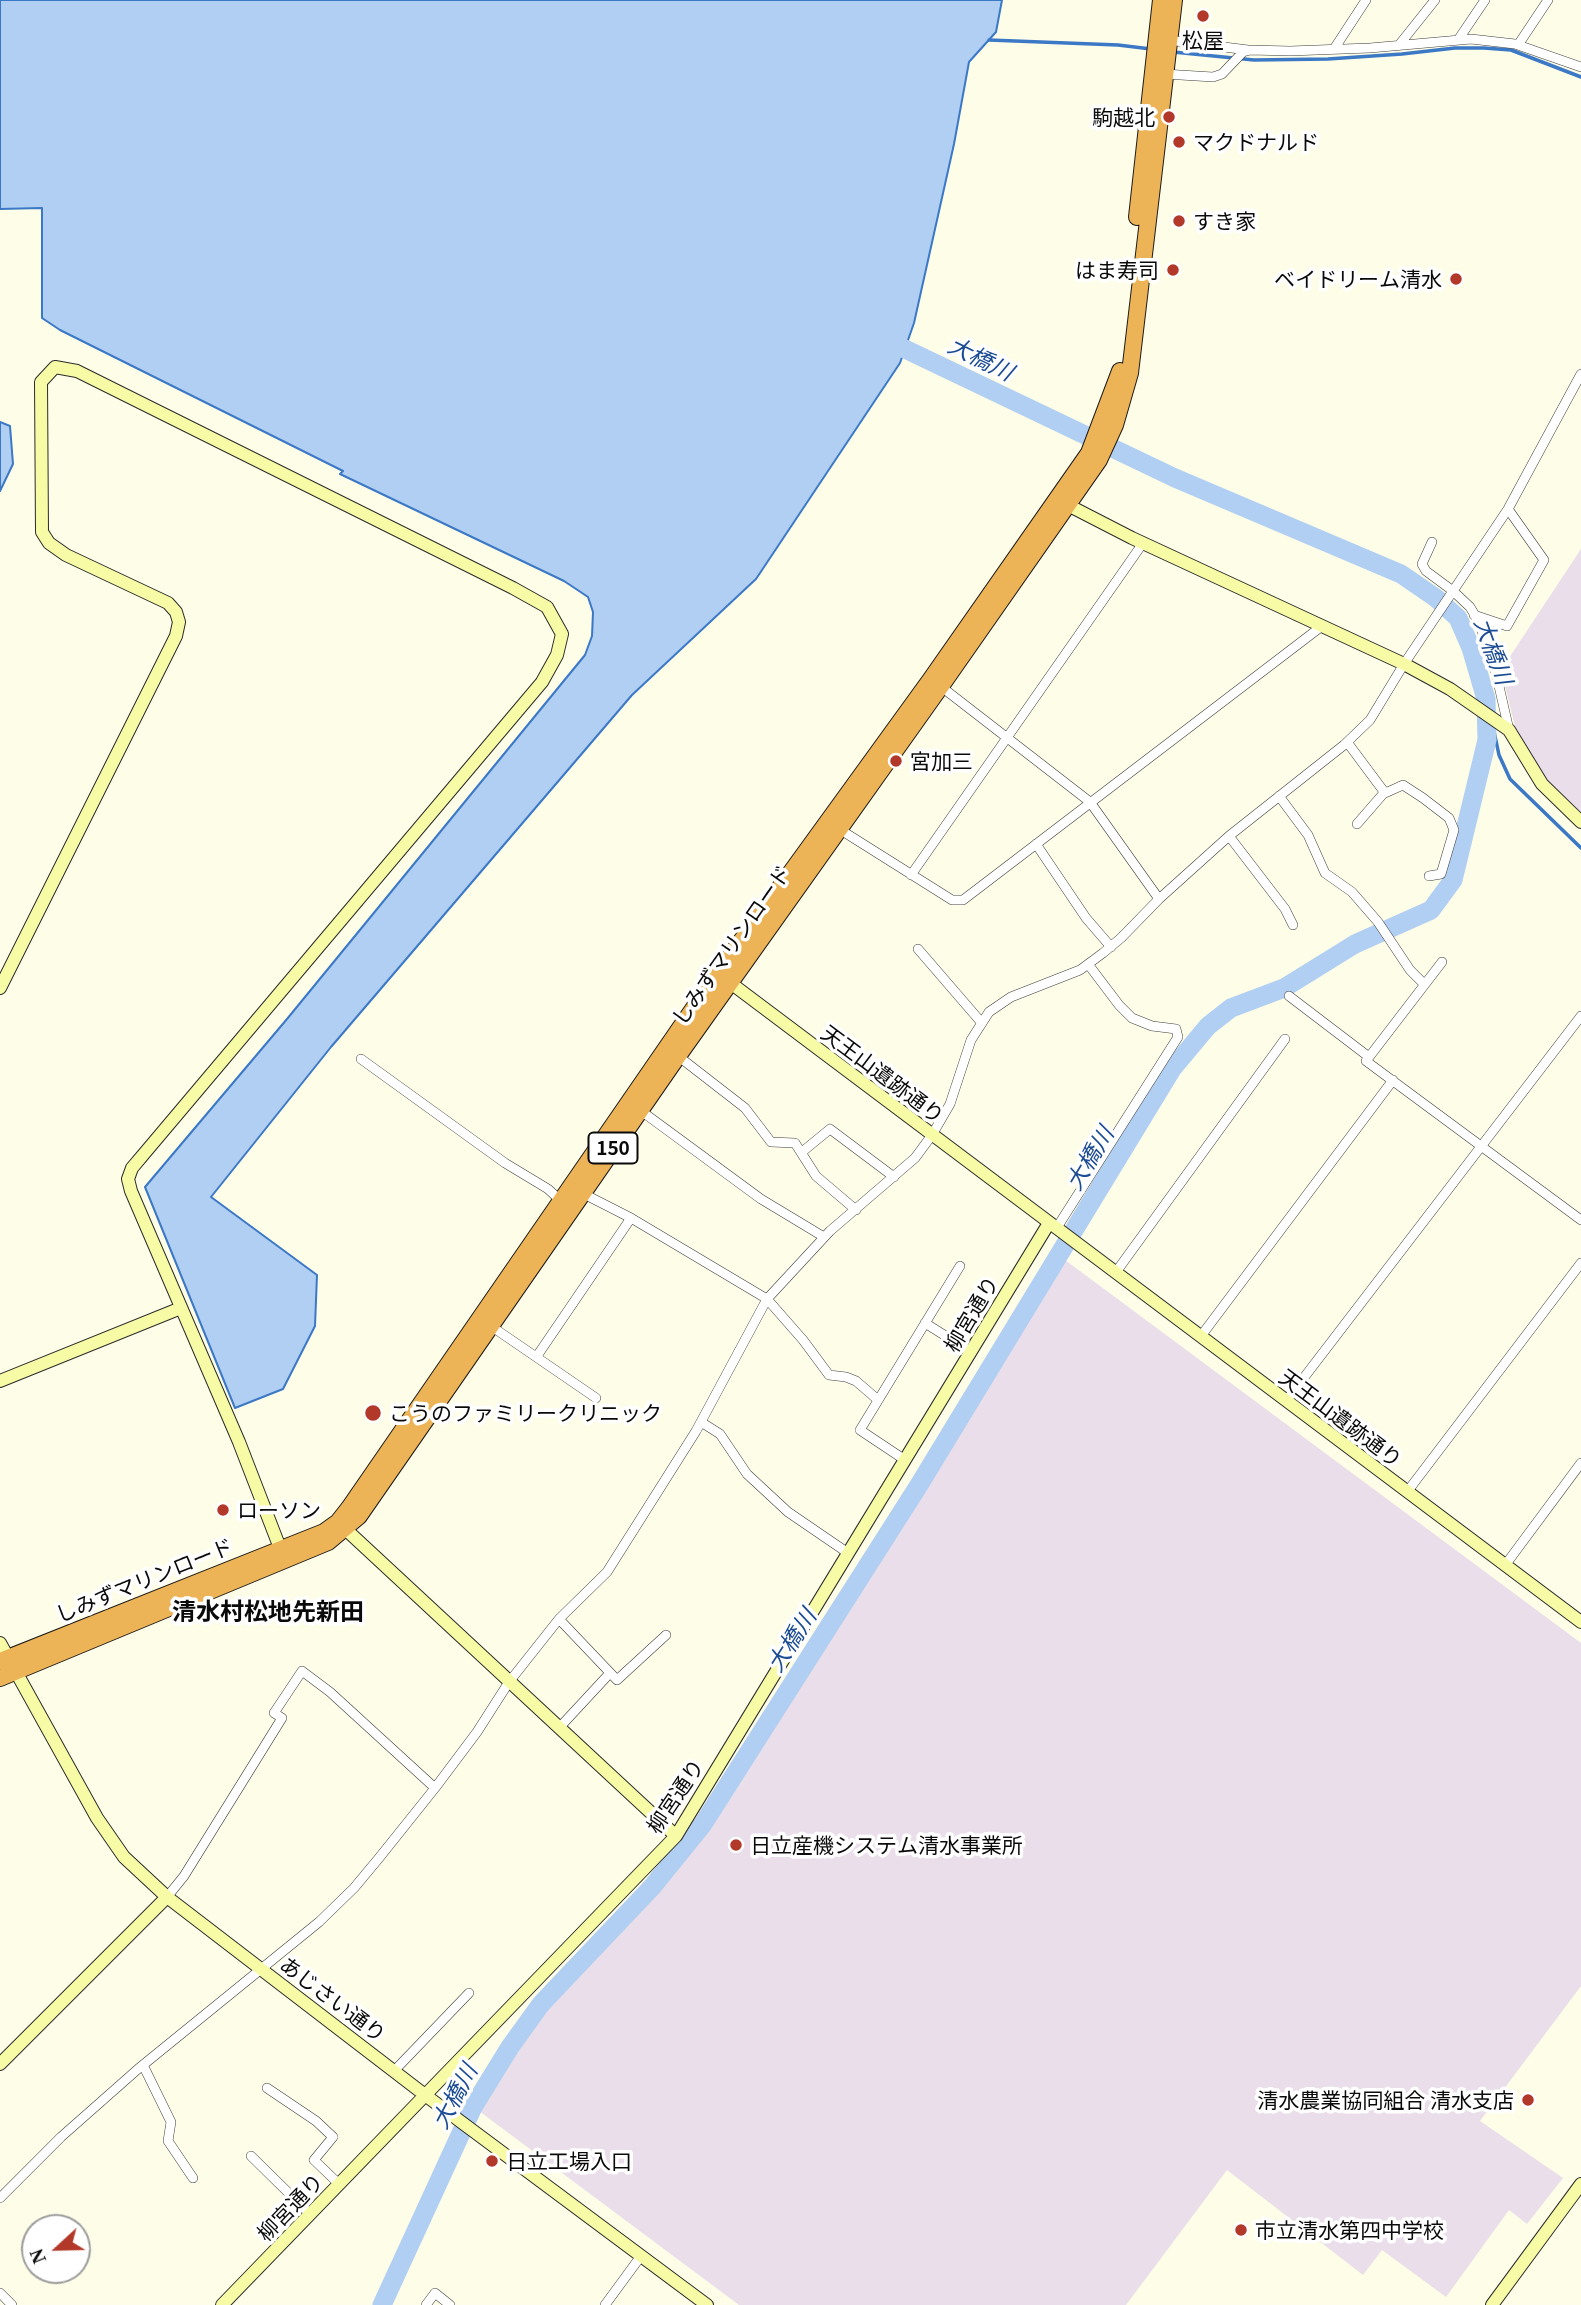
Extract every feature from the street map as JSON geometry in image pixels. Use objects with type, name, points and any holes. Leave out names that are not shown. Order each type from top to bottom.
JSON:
[{"type":"highway","name":"しみずマリンロード","points":[[1161,0],[1161,54]]},
{"type":"highway","name":"しみずマリンロード","points":[[486,1322],[561,1200],[936,683],[1094,457],[1109,423],[1121,369],[1161,54],[1174,0]]},
{"type":"highway","name":"しみずマリンロード","points":[[5,1667],[328,1542],[582,1193],[678,1056],[724,978]]},
{"type":"highway","name":"しみずマリンロード","points":[[5,1667],[279,1548],[341,1525]]},
{"type":"street","points":[[1334,49],[1366,0]]},
{"type":"street","points":[[1399,45],[1435,0]]},
{"type":"street","points":[[1458,40],[1485,0]]},
{"type":"street","points":[[1518,45],[1548,0]]},
{"type":"street","points":[[1161,54],[1334,49],[1492,40],[1518,45],[1581,67]]},
{"type":"street","points":[[1161,54],[1213,77],[1227,70],[1246,51]]},
{"type":"street","points":[[0,988],[176,636],[179,622],[176,612],[168,603],[66,555],[49,543],[42,532],[41,382],[55,367],[66,368],[89,377],[547,607],[562,634],[557,655],[542,682],[132,1168],[128,1179],[239,1442],[279,1548]]},
{"type":"street","points":[[0,2198],[61,2137],[143,2065],[319,1922],[354,1888],[435,1788],[477,1732],[509,1682],[559,1619],[607,1572],[701,1422],[767,1299],[824,1237],[915,1158],[932,1135],[950,1104],[971,1040],[989,1012],[1011,997],[1052,983],[1088,964],[1111,947],[1158,899],[1229,836],[1347,742],[1370,720],[1404,664],[1508,509],[1581,374]]},
{"type":"street","points":[[1062,502],[1143,543],[1404,664],[1475,704],[1504,725],[1542,784],[1581,822]]},
{"type":"street","points":[[1432,542],[1422,564],[1426,571],[1475,615],[1507,626],[1544,560],[1508,509]]},
{"type":"street","points":[[911,875],[1143,543]]},
{"type":"street","points":[[1475,615],[1493,664],[1504,725]]},
{"type":"street","points":[[834,825],[952,900],[963,900],[1322,626]]},
{"type":"street","points":[[936,683],[1090,802],[1158,899]]},
{"type":"street","points":[[1347,742],[1385,793]]},
{"type":"street","points":[[1357,824],[1385,793],[1402,785],[1440,811],[1453,823],[1454,830],[1441,874],[1429,876]]},
{"type":"street","points":[[1279,796],[1308,835],[1325,873],[1352,892],[1378,922],[1410,970],[1424,984]]},
{"type":"street","points":[[1229,836],[1285,909],[1293,925]]},
{"type":"street","points":[[1036,844],[1086,918],[1111,947]]},
{"type":"street","points":[[918,948],[981,1022]]},
{"type":"street","points":[[1442,962],[1367,1061],[1581,1220]]},
{"type":"street","points":[[1054,1227],[1178,1037],[1176,1029],[1152,1026],[1132,1018],[1088,964]]},
{"type":"street","name":"天王山遺跡通り","points":[[724,978],[1581,1622]]},
{"type":"street","points":[[1289,996],[1369,1057]]},
{"type":"street","points":[[1286,1401],[1581,1016]]},
{"type":"street","points":[[1116,1272],[1285,1039]]},
{"type":"street","points":[[678,1056],[745,1108],[771,1142],[795,1143],[816,1176],[856,1210]]},
{"type":"street","points":[[361,1059],[561,1200]]},
{"type":"street","points":[[1200,1336],[1393,1080]]},
{"type":"street","points":[[640,1110],[761,1199],[824,1237]]},
{"type":"street","points":[[802,1152],[830,1129],[894,1177]]},
{"type":"street","points":[[582,1193],[631,1218],[767,1299],[803,1339],[829,1375],[856,1381],[878,1400]]},
{"type":"street","points":[[537,1356],[631,1218]]},
{"type":"street","name":"柳宮通り","points":[[222,2305],[676,1836],[971,1352],[1054,1227]]},
{"type":"street","points":[[1407,1492],[1581,1263]]},
{"type":"street","points":[[905,1460],[860,1430],[960,1266]]},
{"type":"street","points":[[0,1381],[181,1308]]},
{"type":"street","points":[[486,1322],[596,1398]]},
{"type":"street","points":[[925,1323],[971,1352]]},
{"type":"street","points":[[701,1422],[720,1434],[747,1474],[788,1512],[848,1553]]},
{"type":"street","points":[[1506,1564],[1581,1463]]},
{"type":"street","points":[[341,1525],[676,1836]]},
{"type":"street","points":[[559,1619],[617,1680],[666,1635]]},
{"type":"street","name":"あじさい通り","points":[[0,1643],[5,1667],[97,1818],[124,1857],[167,1897],[425,2095],[707,2305]]},
{"type":"street","points":[[0,2064],[167,1897],[184,1876],[282,1718],[274,1713],[302,1671],[330,1692],[435,1788]]},
{"type":"street","points":[[559,1728],[610,1673]]},
{"type":"street","points":[[394,2071],[469,1993]]},
{"type":"street","points":[[143,2065],[171,2122],[168,2141],[193,2178]]},
{"type":"street","points":[[267,2088],[316,2120],[333,2137],[314,2160],[339,2184]]},
{"type":"street","points":[[251,2156],[310,2214]]},
{"type":"street","points":[[1492,2305],[1581,2184]]},
{"type":"street","points":[[605,2305],[641,2256]]},
{"type":"street","points":[[0,2293],[12,2305]]},
{"type":"street","points":[[426,2305],[435,2293],[450,2305]]},
{"type":"shaded area","points":[[1581,549],[1581,814],[1551,786],[1527,752],[1515,726],[1501,670]]},
{"type":"shaded area","points":[[1061,1257],[1581,1643],[1581,1986],[1480,2121],[1563,2178],[1527,2224],[1509,2210],[1446,2297],[1382,2250],[1363,2275],[1227,2170],[1126,2305],[739,2305],[475,2108],[504,2050],[702,1836]]},
{"type":"water","points":[[0,0],[1002,0],[996,32],[969,62],[954,144],[914,323],[900,363],[756,579],[632,695],[331,1047],[211,1197],[317,1275],[315,1326],[283,1389],[235,1408],[145,1187],[287,1019],[585,655],[592,636],[593,612],[588,597],[564,581],[340,474],[343,471],[60,330],[42,318],[42,208],[0,209]]},
{"type":"water","points":[[0,422],[10,426],[13,464],[0,491]]},
{"type":"waterway","points":[[989,40],[1118,45],[1151,49]]},
{"type":"waterway","points":[[1173,52],[1254,60],[1328,59],[1484,48],[1511,50],[1581,77]]},
{"type":"waterway","name":"大橋川","points":[[382,2305],[473,2107],[510,2047],[541,2004],[652,1887],[703,1824],[919,1485],[1172,1069],[1208,1026],[1231,1008],[1284,988],[1355,944],[1431,910],[1453,880],[1487,740],[1486,699],[1471,648],[1458,618],[1436,598],[1401,574],[1175,478],[905,349]]},
{"type":"waterway","name":"大橋川","points":[[1486,699],[1489,711]]},
{"type":"waterway","points":[[1492,722],[1499,755],[1510,779],[1581,848]]},
{"type":"place","name":"松屋","points":[[1203,16]]},
{"type":"place","name":"駒越北","points":[[1169,117]]},
{"type":"place","name":"マクドナルド","points":[[1179,142]]},
{"type":"place","name":"すき家","points":[[1179,221]]},
{"type":"place","name":"はま寿司","points":[[1173,270]]},
{"type":"place","name":"ベイドリーム清水","points":[[1456,279]]},
{"type":"place","name":"宮加三","points":[[896,761]]},
{"type":"place","name":"こうのファミリークリニック","points":[[373,1413]]},
{"type":"place","name":"ローソン","points":[[223,1510]]},
{"type":"place","name":"日立産機システム清水事業所","points":[[736,1845]]},
{"type":"place","name":"清水農業協同組合 清水支店","points":[[1528,2100]]},
{"type":"place","name":"日立工場入口","points":[[492,2161]]},
{"type":"place","name":"市立清水第四中学校","points":[[1241,2230]]},
{"type":"district","name":"清水村松地先新田","points":[[268,1611]]}]
